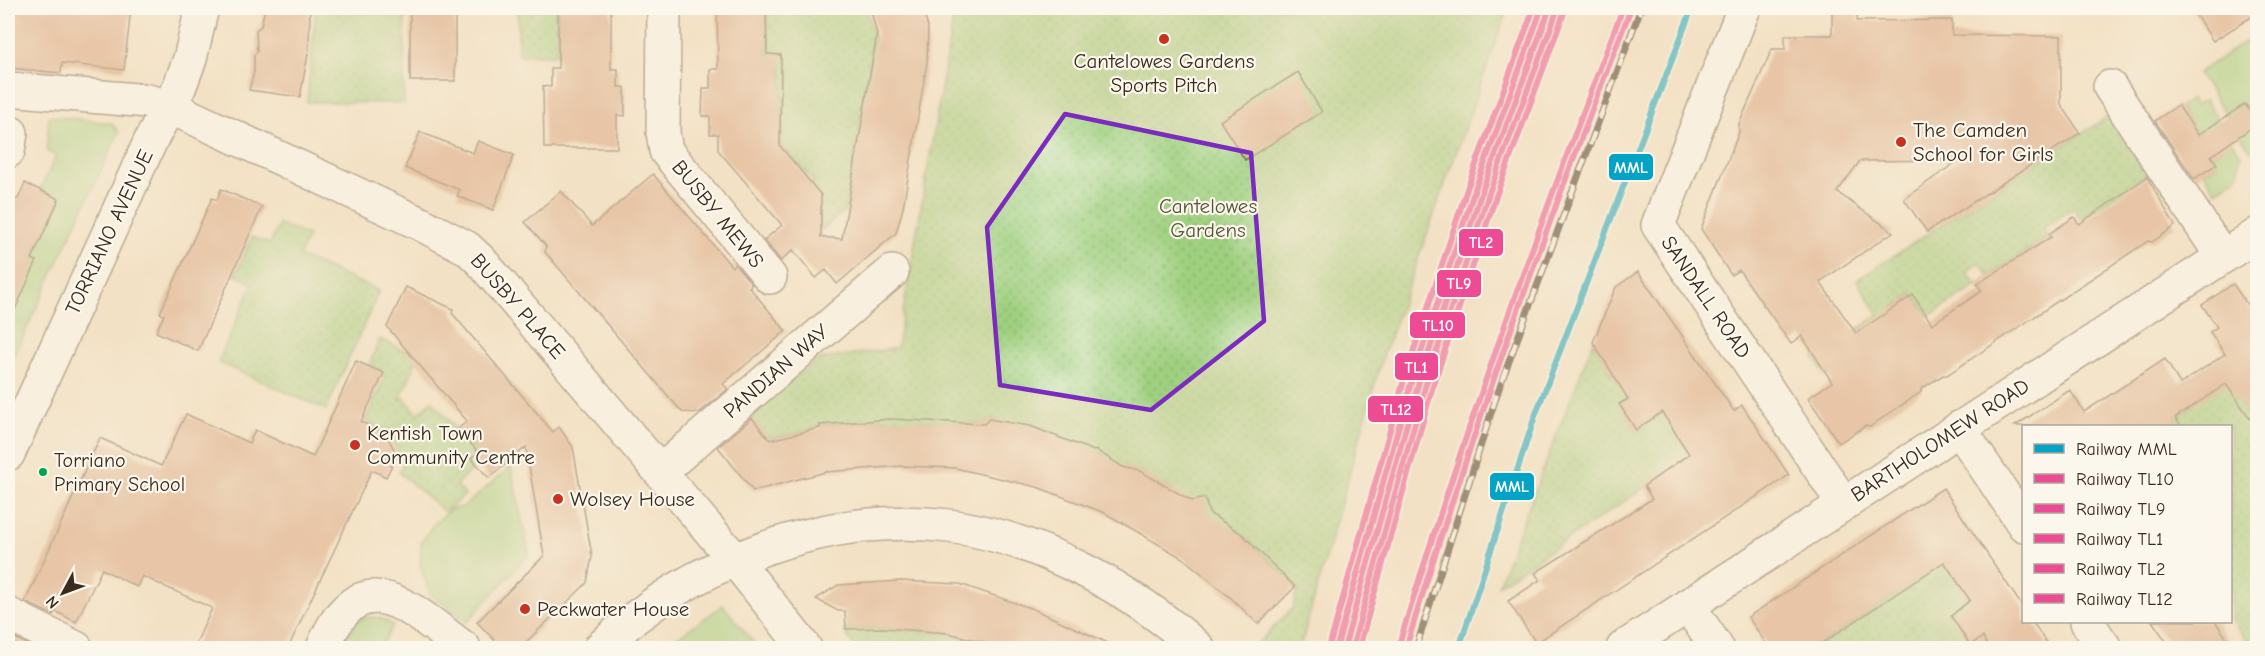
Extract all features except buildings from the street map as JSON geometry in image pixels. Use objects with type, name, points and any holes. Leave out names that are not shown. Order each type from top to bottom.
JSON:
[{"type":"street","name":"TORRIANO AVENUE","points":[[8,454],[151,140],[170,107],[190,59],[202,8]]},
{"type":"street","name":"BUSBY MEWS","points":[[664,8],[663,132],[666,151],[770,277]]},
{"type":"street","name":"SANDALL ROAD","points":[[1744,8],[1658,225],[1844,503]]},
{"type":"street","points":[[2110,87],[2222,256]]},
{"type":"street","name":"BUSBY PLACE","points":[[8,89],[148,101],[170,107],[421,224],[467,248],[481,261],[661,471],[805,648]]},
{"type":"street","points":[[8,133],[11,134],[8,151]]},
{"type":"street","name":"BARTHOLOMEW ROAD","points":[[1623,648],[2258,234]]},
{"type":"street","name":"PANDIAN WAY","points":[[661,471],[892,272]]},
{"type":"street","points":[[1959,428],[2022,522]]},
{"type":"street","points":[[600,648],[675,592],[714,568],[796,539],[865,525],[949,526],[1033,548],[1096,577],[1171,625],[1198,648]]},
{"type":"street","points":[[322,648],[332,626],[341,614],[362,599],[377,596],[399,602],[464,648]]},
{"type":"street","points":[[1688,605],[1717,648]]},
{"type":"street","points":[[8,614],[76,648]]},
{"type":"street","points":[[2088,623],[2105,648]]},
{"type":"highlighted area","points":[[1065,114],[1251,153],[1264,321],[1151,410],[1000,385],[987,227]]},
{"type":"green space","points":[[316,8],[405,8],[404,103],[307,102]]},
{"type":"green space","points":[[518,8],[557,8],[558,55],[518,55]]},
{"type":"green space","points":[[767,8],[866,8],[874,38],[846,210],[805,244],[802,195],[814,182],[781,145],[782,68],[768,68]]},
{"type":"green space","name":"Cantelowes Gardens","points":[[955,8],[1508,8],[1381,362],[1300,648],[1253,648],[1293,608],[1298,588],[1247,539],[1189,502],[1174,497],[1174,491],[1164,485],[1158,487],[1151,483],[1149,476],[1140,471],[1133,474],[1107,461],[1104,454],[1095,451],[1089,455],[1050,441],[1048,431],[1032,424],[1028,428],[1002,427],[997,420],[989,419],[984,424],[882,419],[820,425],[806,431],[769,439],[749,415],[817,360],[897,348]]},
{"type":"green space","points":[[2257,34],[2257,146],[2251,151],[2198,73]]},
{"type":"green space","points":[[2191,99],[2195,106],[2205,100],[2242,156],[2239,159],[2237,175],[2216,191],[2204,173],[2217,164],[2211,156],[2222,148],[2198,135],[2179,107]]},
{"type":"green space","points":[[2112,114],[2150,172],[2081,219],[2073,208],[2043,229],[2048,237],[1989,276],[1980,263],[1967,271],[1977,286],[1929,316],[1913,294],[1894,307],[1903,321],[1825,376],[1814,358],[1879,315],[1857,280]]},
{"type":"green space","points":[[49,116],[111,123],[119,132],[8,369],[8,319],[36,261],[32,259],[59,199],[40,190],[56,156],[47,151]]},
{"type":"green space","points":[[279,224],[308,236],[299,256],[379,291],[326,410],[218,362],[253,284],[235,275],[252,237],[270,244]]},
{"type":"green space","points":[[380,339],[418,357],[400,400],[404,398],[418,414],[432,401],[476,451],[467,459],[474,468],[456,484],[465,495],[445,512],[399,472],[403,463],[388,431],[365,421],[385,377],[369,365]]},
{"type":"green space","points":[[1593,342],[1610,367],[1608,369],[1612,375],[1617,372],[1657,379],[1620,404],[1636,430],[1672,405],[1691,457],[1498,585]]},
{"type":"green space","points":[[2218,359],[2241,405],[2255,427],[2257,426],[2257,648],[2251,648],[2232,620],[2232,425],[2180,425],[2175,418],[2194,405],[2180,384]]},
{"type":"green space","points":[[511,467],[529,554],[467,622],[430,594],[420,566],[421,543],[432,526],[451,509],[463,507]]},
{"type":"green space","points":[[1942,559],[1972,603],[1970,645],[1983,637],[1990,648],[1800,648],[1796,642],[1809,633],[1818,647],[1920,578]]},
{"type":"green space","points":[[723,605],[758,648],[662,648],[719,608]]},
{"type":"green space","points":[[365,617],[380,618],[393,625],[380,648],[342,648],[355,622]]},
{"type":"green space","points":[[883,628],[948,633],[1006,648],[856,648],[844,631],[846,629]]},
{"type":"railway","points":[[1416,648],[1499,388],[1641,8]]},
{"type":"rail line","name":"TL12","points":[[1330,644],[1404,380],[1468,186],[1534,8]]},
{"type":"rail line","name":"TL1","points":[[1337,646],[1411,383],[1475,189],[1542,8]]},
{"type":"rail line","name":"TL10","points":[[1344,648],[1418,385],[1482,191],[1550,8]]},
{"type":"rail line","name":"TL10","points":[[1398,648],[1449,486],[1504,326],[1623,8]]},
{"type":"rail line","name":"MML","points":[[1459,648],[1535,416],[1692,8]]},
{"type":"rail line","name":"TL9","points":[[1352,648],[1425,387],[1489,193],[1557,11]]},
{"type":"rail line","name":"TL9","points":[[1406,648],[1484,407],[1630,11]]},
{"type":"rail line","name":"TL2","points":[[1359,648],[1432,389],[1496,196],[1564,13]]},
{"type":"place","name":"Cantelowes Gardens Sports Pitch","points":[[1164,39]]},
{"type":"place","name":"The Camden School for Girls","points":[[1901,142]]},
{"type":"place","name":"Kentish Town Community Centre","points":[[355,445]]},
{"type":"place","name":"Torriano Primary School","points":[[43,472]]},
{"type":"place","name":"Wolsey House","points":[[558,499]]},
{"type":"place","name":"Peckwater House","points":[[525,609]]}]
